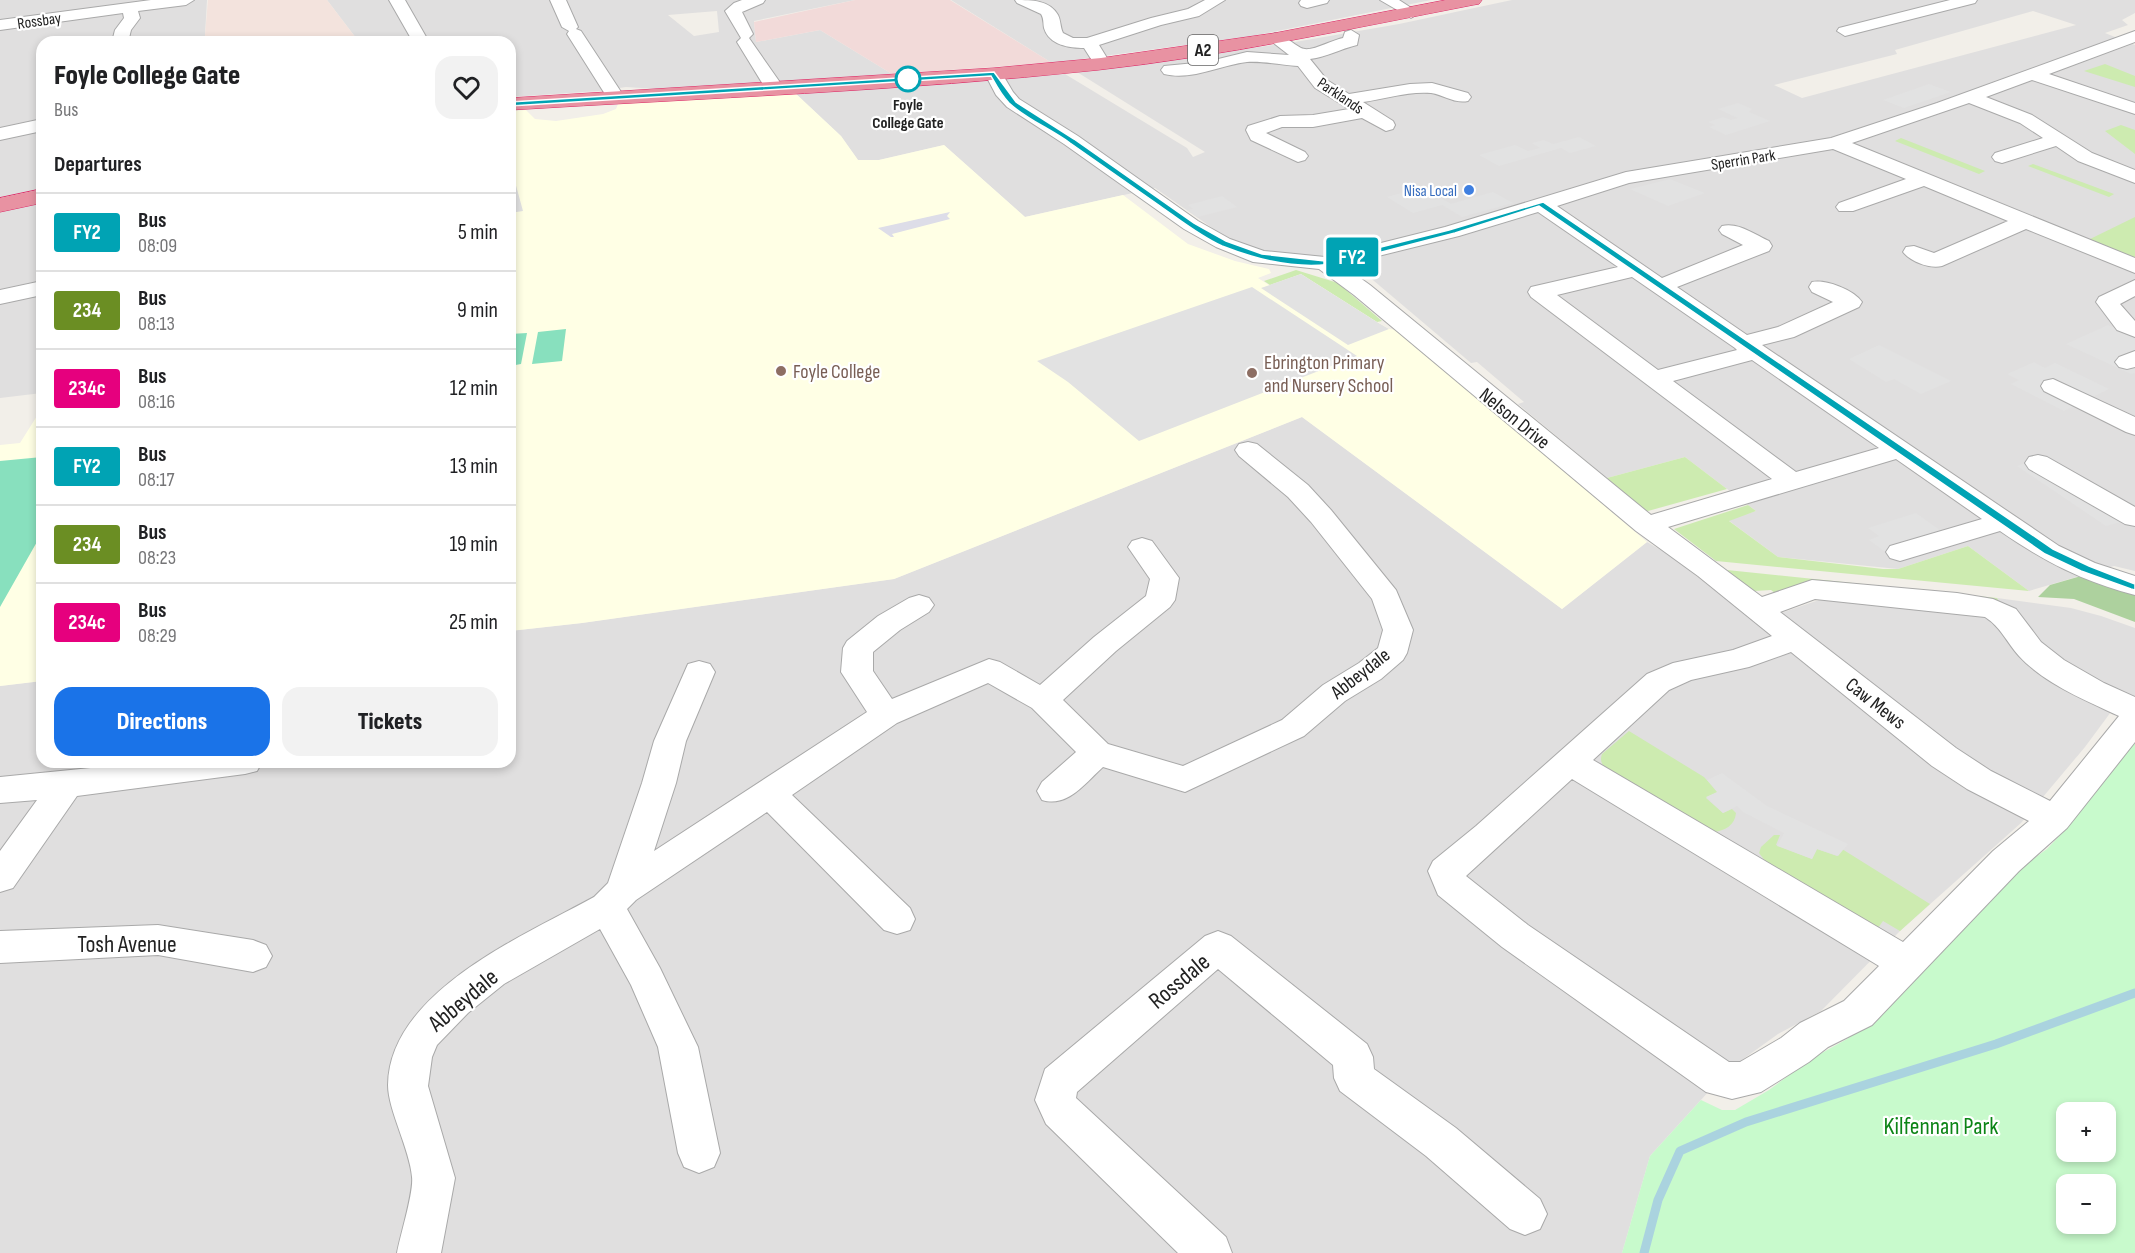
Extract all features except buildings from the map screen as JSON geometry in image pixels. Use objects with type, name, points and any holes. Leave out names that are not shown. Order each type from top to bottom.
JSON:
[{"type":"highway","name":"A2","points":[[516,104],[994,74],[1101,64],[1275,38],[1473,0]]},
{"type":"highway","points":[[0,205],[36,196]]},
{"type":"street","name":"Rossbay","points":[[0,25],[186,0]]},
{"type":"street","points":[[397,0],[418,36]]},
{"type":"street","points":[[558,0],[573,31],[616,98]]},
{"type":"street","points":[[757,0],[733,11],[748,50],[768,74],[773,87]]},
{"type":"street","points":[[1023,0],[1047,10],[1052,17],[1053,30],[1068,43],[1089,43],[1157,21],[1193,13],[1217,0]]},
{"type":"street","points":[[1388,0],[1411,13]]},
{"type":"street","points":[[1845,30],[1969,0]]},
{"type":"street","points":[[122,36],[132,18],[129,8]]},
{"type":"street","name":"Parklands","points":[[1170,70],[1206,67],[1247,57],[1299,58],[1351,41],[1351,35]]},
{"type":"street","name":"Sperrin Park","points":[[1334,261],[1452,232],[1593,187],[1648,173],[1736,161],[1835,143],[1970,97],[2135,36]]},
{"type":"street","name":"Parklands","points":[[1275,38],[1299,58],[1321,84],[1386,125]]},
{"type":"street","points":[[1089,43],[1101,64]]},
{"type":"street","points":[[2099,50],[2126,58]]},
{"type":"street","points":[[994,74],[1005,95],[1013,103],[1081,147],[1191,225],[1223,243],[1261,256],[1334,261]]},
{"type":"street","points":[[2032,74],[2135,110]]},
{"type":"street","points":[[1346,100],[1410,89],[1432,88],[1462,97]]},
{"type":"street","points":[[1970,97],[2026,119],[2056,140],[2100,163],[2135,177]]},
{"type":"street","points":[[1298,156],[1258,136],[1255,130],[1280,122],[1313,121],[1366,112]]},
{"type":"street","points":[[0,134],[36,126]]},
{"type":"street","points":[[2002,157],[2056,140]]},
{"type":"street","points":[[1835,143],[2135,266]]},
{"type":"street","points":[[2100,163],[2128,152]]},
{"type":"street","points":[[1846,207],[1923,180]]},
{"type":"street","points":[[1540,204],[2049,552],[2085,569],[2135,586]]},
{"type":"street","points":[[1914,252],[1934,261],[2027,221]]},
{"type":"street","points":[[1660,286],[1761,246],[1729,230]]},
{"type":"street","name":"Nelson Drive","points":[[1334,261],[1362,290],[1646,525],[1708,570]]},
{"type":"street","points":[[1638,269],[1539,292],[1792,482]]},
{"type":"street","points":[[1654,378],[1749,348],[1851,302],[1820,287]]},
{"type":"street","points":[[2135,287],[2107,302],[2125,325],[2135,330]]},
{"type":"street","points":[[0,297],[36,289]]},
{"type":"street","points":[[2053,386],[2135,427]]},
{"type":"street","name":"Abbeydale","points":[[419,1253],[434,1178],[408,1086],[412,1057],[423,1033],[454,1001],[491,973],[615,898],[886,715],[989,670],[1042,700],[1097,753],[1185,779],[1293,728],[1334,693],[1370,671],[1392,653],[1398,630],[1386,597],[1298,491],[1248,450]]},
{"type":"street","points":[[1646,525],[1900,450]]},
{"type":"street","points":[[2038,464],[2135,518]]},
{"type":"street","points":[[1900,552],[2004,521]]},
{"type":"street","points":[[1042,700],[1105,644],[1160,600],[1165,578],[1142,547]]},
{"type":"street","name":"Caw Mews","points":[[1708,570],[1944,757],[1979,780],[2055,819]]},
{"type":"street","points":[[1757,610],[1812,589],[1968,604],[1993,609],[2005,616],[2030,649],[2053,668],[2093,691],[2135,710]]},
{"type":"street","points":[[886,715],[856,672],[858,648],[889,623],[919,605]]},
{"type":"street","points":[[1795,639],[1738,660],[1684,671],[1658,682],[1488,836],[1446,871],[1446,876],[1458,891],[1515,936],[1720,1079],[1732,1081],[1747,1078],[1795,1050],[1814,1035],[1858,1013],[2006,861],[2055,819],[2135,719]]},
{"type":"street","points":[[699,672],[670,741],[659,783],[615,898],[647,979],[678,1047],[699,1153]]},
{"type":"street","points":[[1054,791],[1097,753]]},
{"type":"street","points":[[1570,762],[1905,963]]},
{"type":"street","points":[[0,790],[65,787],[114,778],[196,768]]},
{"type":"street","points":[[0,878],[65,787]]},
{"type":"street","points":[[769,793],[897,919]]},
{"type":"street","name":"Tosh Avenue","points":[[0,947],[158,940],[253,956]]},
{"type":"street","name":"Rossdale","points":[[1210,1253],[1061,1110],[1055,1100],[1059,1082],[1218,947],[1353,1057],[1354,1078],[1441,1142],[1525,1214]]},
{"type":"shaded area","points":[[0,0],[207,0],[205,36],[36,36],[36,192],[0,201]]},
{"type":"shaded area","points":[[208,0],[327,0],[354,36],[205,36]]},
{"type":"shaded area","points":[[327,0],[855,0],[754,21],[756,42],[820,30],[892,74],[656,89],[626,87],[516,97],[516,36],[354,36]],"holes":[[[717,11],[719,32],[694,36],[668,15]]]},
{"type":"shaded area","points":[[855,0],[950,0],[1052,63],[892,74],[820,30],[756,42],[754,22]]},
{"type":"shaded area","points":[[951,0],[1431,0],[1252,36],[1052,63]]},
{"type":"shaded area","points":[[1512,0],[2135,0],[2135,13],[2122,20],[2128,25],[2105,33],[2135,45],[2135,571],[2114,566],[2029,591],[1968,546],[1898,569],[1778,557],[1728,520],[1756,511],[1685,457],[1607,478],[1518,404],[1524,402],[1477,362],[1471,363],[1354,264],[1381,259],[1362,248],[1318,257],[1265,253],[1231,241],[1155,188],[1025,217],[944,145],[879,160],[858,160],[841,136],[794,92],[1065,74],[1187,148],[1193,157],[1205,152],[1077,72],[1295,42],[1399,24]],"holes":[[[2033,11],[2076,25],[1802,98],[1774,85],[1897,54],[1895,50]]]},
{"type":"shaded area","points":[[1929,84],[1951,92],[1904,108],[1883,100]]},
{"type":"shaded area","points":[[794,92],[841,136],[858,160],[879,160],[944,145],[1025,217],[1123,195],[1188,244],[1235,261],[1269,269],[1271,273],[1258,278],[1269,285],[1301,274],[1389,329],[1398,330],[1647,542],[1562,609],[1302,417],[894,579],[516,630],[516,111],[526,110],[535,119],[556,121],[603,114],[616,109],[618,104]]},
{"type":"shaded area","points":[[1738,103],[1752,109],[1749,112],[1770,121],[1726,135],[1709,127],[1715,125],[1708,122],[1723,117],[1731,120],[1738,118],[1718,109]]},
{"type":"shaded area","points":[[1579,137],[1596,146],[1570,153],[1561,148],[1499,166],[1479,155],[1515,145],[1528,151],[1540,148],[1532,143],[1544,140],[1553,144]]},
{"type":"shaded area","points":[[1670,179],[1705,193],[1668,206],[1630,189]]},
{"type":"shaded area","points":[[516,186],[523,211],[516,212]]},
{"type":"shaded area","points":[[1416,189],[1423,193],[1430,191],[1451,204],[1493,192],[1513,203],[1462,217],[1442,205],[1413,213],[1387,197]]},
{"type":"shaded area","points":[[1222,196],[1237,207],[1197,217],[1187,210],[1193,209],[1188,205]]},
{"type":"shaded area","points":[[36,202],[36,394],[0,398],[0,211]]},
{"type":"shaded area","points":[[950,212],[947,216],[950,219],[892,234],[894,237],[878,228]]},
{"type":"shaded area","points":[[1301,274],[1389,329],[1348,345],[1261,288]]},
{"type":"shaded area","points":[[1252,287],[1357,356],[1139,441],[1068,382],[1037,361]]},
{"type":"shaded area","points":[[2108,325],[2135,337],[2135,373],[2131,374],[2066,344]]},
{"type":"shaded area","points":[[1879,345],[1951,381],[1921,394],[1894,379],[1886,382],[1849,359]]},
{"type":"shaded area","points":[[2034,362],[2045,368],[2055,363],[2109,389],[2064,411],[2011,384],[2019,380],[2007,374]]},
{"type":"shaded area","points":[[1302,417],[1562,609],[1647,542],[1671,556],[1755,622],[1819,600],[1963,614],[2001,604],[1997,598],[2071,608],[2101,616],[2135,628],[2135,696],[2122,697],[2085,747],[2021,823],[1900,931],[1821,1011],[1778,1034],[1728,1070],[1650,1156],[1622,1253],[0,1253],[0,686],[36,682],[36,768],[516,768],[516,630],[894,579]]},
{"type":"shaded area","points":[[36,418],[36,682],[0,686],[0,445],[20,443]]},
{"type":"shaded area","points":[[2041,458],[2128,520],[2106,526],[2017,466]]},
{"type":"shaded area","points":[[1916,513],[1959,544],[1899,562],[1869,540],[1879,536],[1868,528]]},
{"type":"shaded area","points":[[1722,773],[1767,806],[1848,844],[1838,856],[1817,849],[1812,859],[1777,846],[1784,833],[1743,812],[1737,806],[1723,813],[1706,797],[1717,792],[1707,780]]},
{"type":"green space","points":[[2105,64],[2135,76],[2135,87],[2084,71]]},
{"type":"green space","points":[[2121,125],[2135,130],[2135,154],[2105,131]]},
{"type":"green space","points":[[1901,138],[1985,171],[1979,174],[1895,141]]},
{"type":"green space","points":[[2033,164],[2114,194],[2109,197],[2028,166]]},
{"type":"green space","points":[[2135,217],[2135,258],[2088,240]]},
{"type":"green space","points":[[1296,270],[1338,283],[1382,321],[1377,322],[1301,274],[1270,285],[1264,281]]},
{"type":"green space","points":[[566,329],[562,361],[532,364],[538,332]]},
{"type":"green space","points":[[527,333],[521,364],[516,365],[516,334]]},
{"type":"green space","points":[[1685,457],[1727,489],[1648,511],[1643,510],[1607,478]]},
{"type":"green space","points":[[36,458],[36,544],[0,607],[0,461]]},
{"type":"green space","points":[[1748,505],[1756,511],[1729,521],[1778,557],[1898,569],[1968,546],[2029,591],[1716,561],[1674,529]]},
{"type":"green space","points":[[1727,570],[1997,598],[2001,604],[1805,583],[1775,593],[1771,590],[1754,591]]},
{"type":"green space","points":[[2081,576],[2098,584],[2135,593],[2135,622],[2074,599],[2038,597],[2050,585]]},
{"type":"green space","points":[[1629,731],[1704,777],[1718,792],[1706,798],[1723,813],[1732,809],[1736,813],[1731,824],[1725,829],[1713,832],[1609,772],[1602,764],[1602,754]]},
{"type":"green space","name":"Kilfennan Park","points":[[2135,738],[2135,1253],[1622,1253],[1650,1156],[1701,1100],[1722,1110],[1735,1110],[1769,1090],[1811,1059],[1847,1039],[1875,1017],[2022,867],[2047,849],[2064,831]]},
{"type":"green space","points":[[1774,835],[1780,835],[1776,845],[1812,859],[1817,849],[1837,856],[1842,849],[1930,904],[1900,931],[1883,921],[1878,928],[1766,862],[1759,853],[1761,847]]},
{"type":"waterway","points":[[1644,1253],[1658,1200],[1680,1151],[1746,1122],[1996,1044],[2135,993]]},
{"type":"bus line","name":"FY2","points":[[516,104],[994,74],[1005,95],[1013,103],[1120,173],[1191,225],[1223,243],[1280,260],[1325,263],[1452,232],[1540,204],[2049,552],[2085,569],[2135,586]]},
{"type":"place","name":"Foyle College Gate","points":[[908,79]]},
{"type":"place","name":"Nisa Local","points":[[1469,190]]},
{"type":"place","name":"Foyle College","points":[[781,371]]},
{"type":"place","name":"Ebrington Primary and Nursery School","points":[[1252,373]]}]
